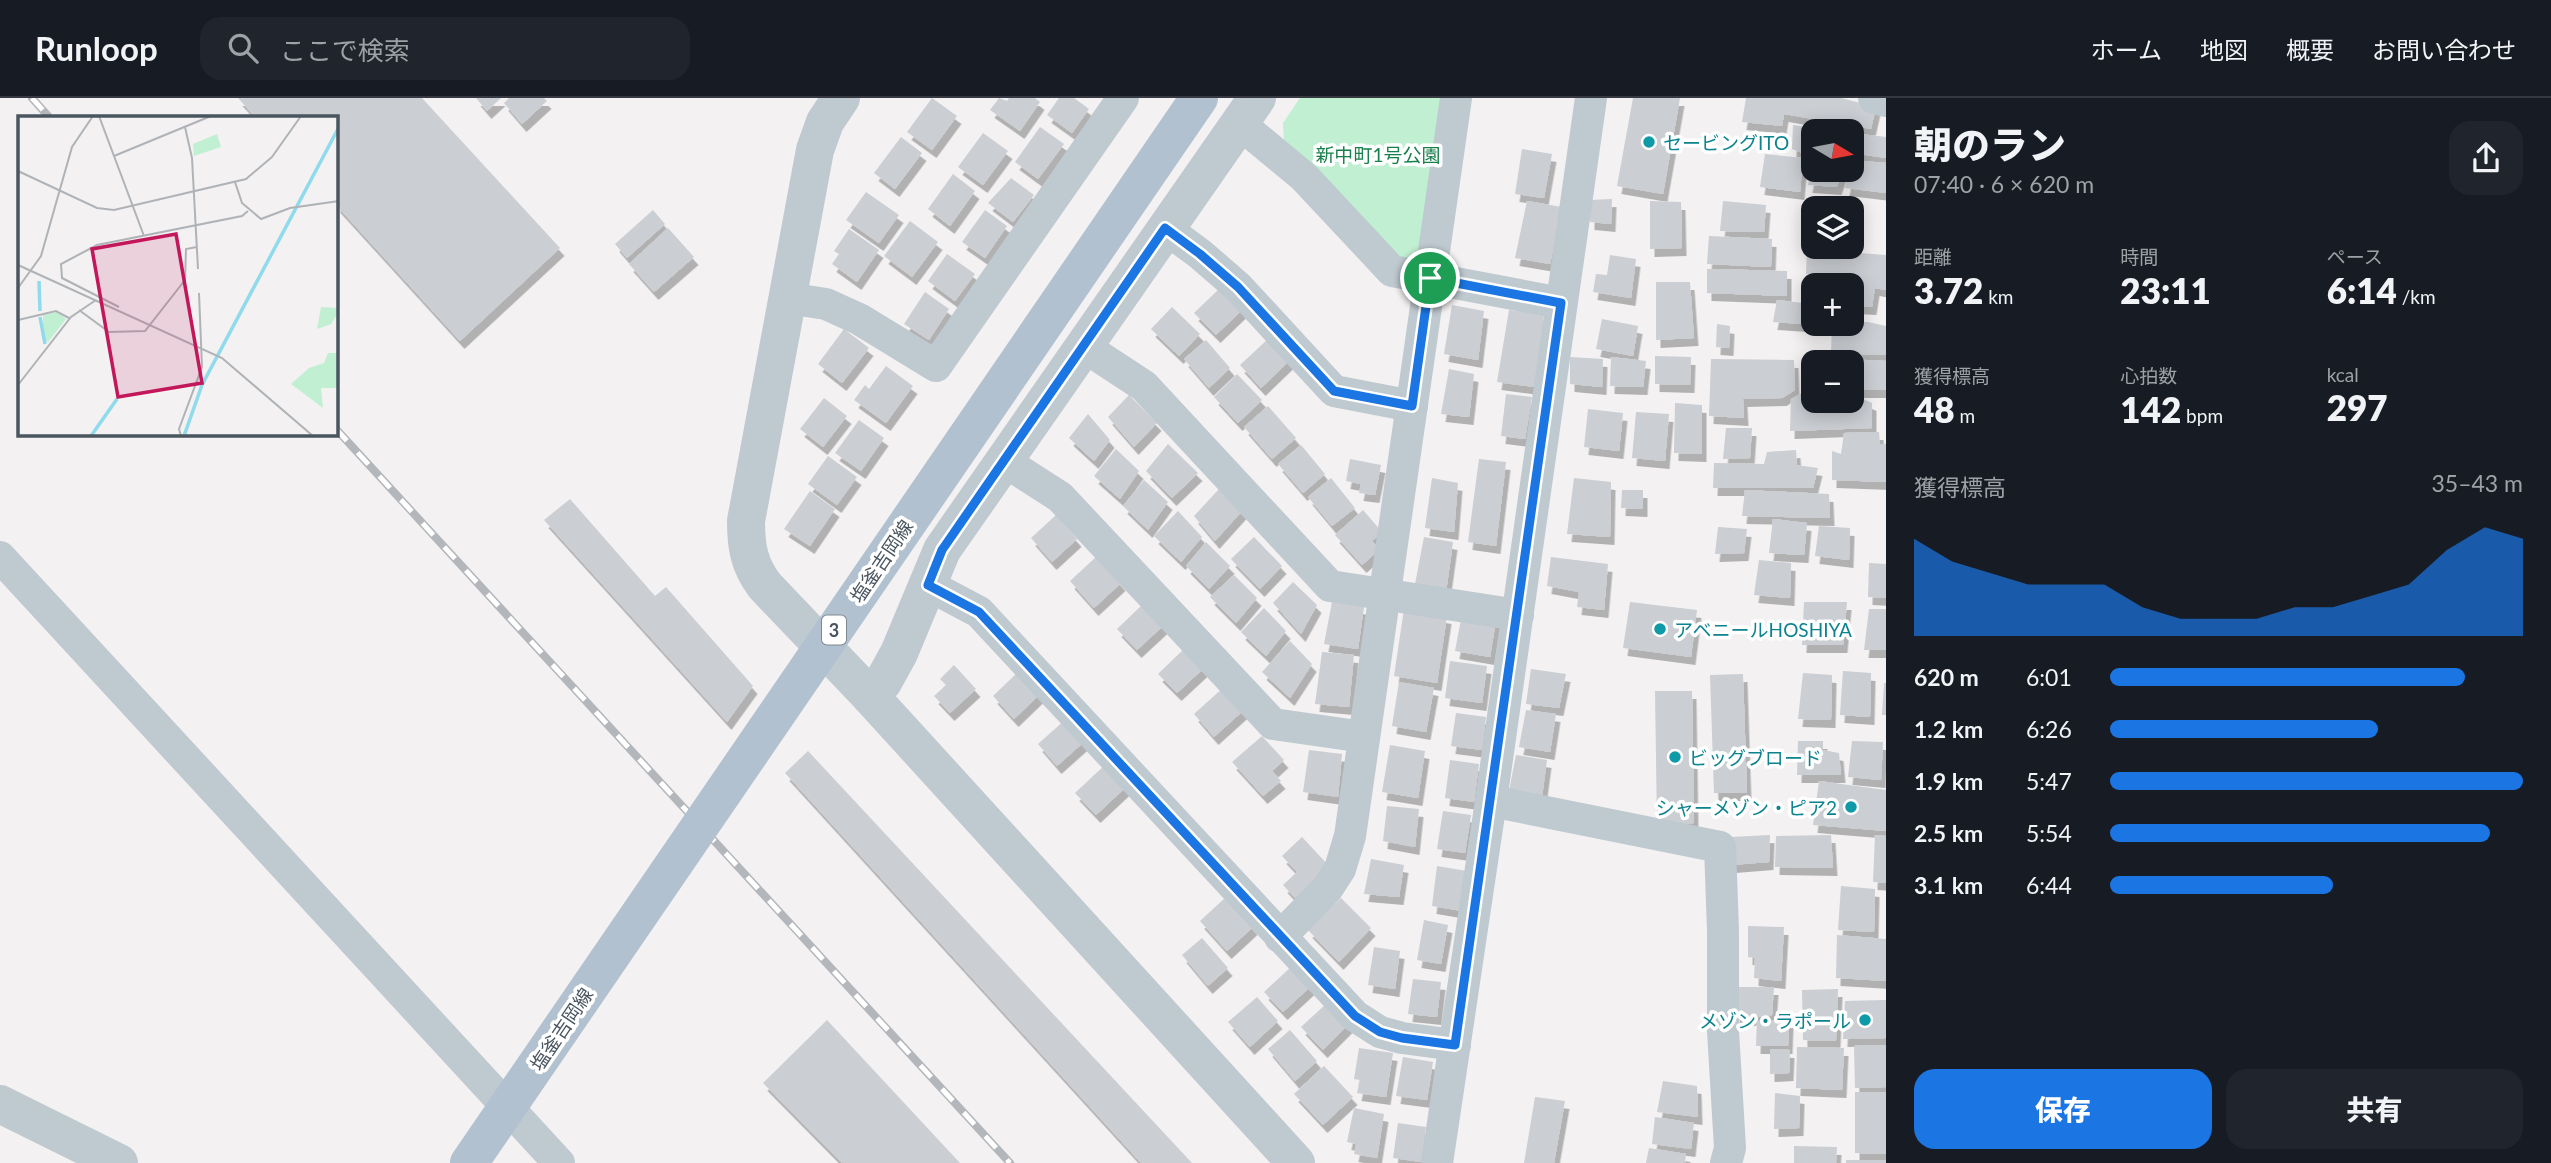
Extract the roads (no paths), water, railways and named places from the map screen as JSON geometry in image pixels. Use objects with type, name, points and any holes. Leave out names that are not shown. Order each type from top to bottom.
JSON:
[{"type":"main road","name":"塩釜吉岡線","points":[[469,1163],[1199,98]]},
{"type":"street","points":[[841,98],[825,122],[815,150],[787,298],[746,521],[746,549],[753,570],[1296,1163]]},
{"type":"street","points":[[787,298],[826,304],[859,319],[936,366],[1123,98]]},
{"type":"street","points":[[1280,937],[1327,889],[1340,869],[1350,836],[1456,98]]},
{"type":"street","points":[[1437,1163],[1591,98]]},
{"type":"street","points":[[1874,98],[1886,101]]},
{"type":"street","points":[[870,696],[883,682],[899,653],[942,550],[1248,111],[1304,177],[1392,271],[1561,303]]},
{"type":"street","points":[[1165,228],[1238,287],[1334,391],[1412,406]]},
{"type":"street","points":[[1083,346],[1144,386],[1330,586],[1518,615]]},
{"type":"street","points":[[1004,461],[1060,497],[1273,724],[1364,737]]},
{"type":"street","points":[[0,557],[559,1163]]},
{"type":"street","points":[[928,585],[979,612],[1355,1016],[1380,1032],[1402,1038],[1455,1045]]},
{"type":"street","points":[[1491,801],[1720,847],[1723,1031],[1730,1148],[1726,1163]]},
{"type":"street","points":[[0,1104],[118,1163]]},
{"type":"railway","points":[[32,98],[48,116]]},
{"type":"railway","points":[[338,431],[1010,1163]]},
{"type":"place","name":"セービングITO","points":[[1649,142]]},
{"type":"place","name":"アベニールHOSHIYA","points":[[1660,629]]},
{"type":"place","name":"ビッグブロード","points":[[1675,757]]},
{"type":"place","name":"シャーメゾン・ピア2","points":[[1851,807]]},
{"type":"place","name":"メゾン・ラポール","points":[[1865,1020]]},
{"type":"park label","name":"新中町1号公園","points":[[1378,154]]}]
